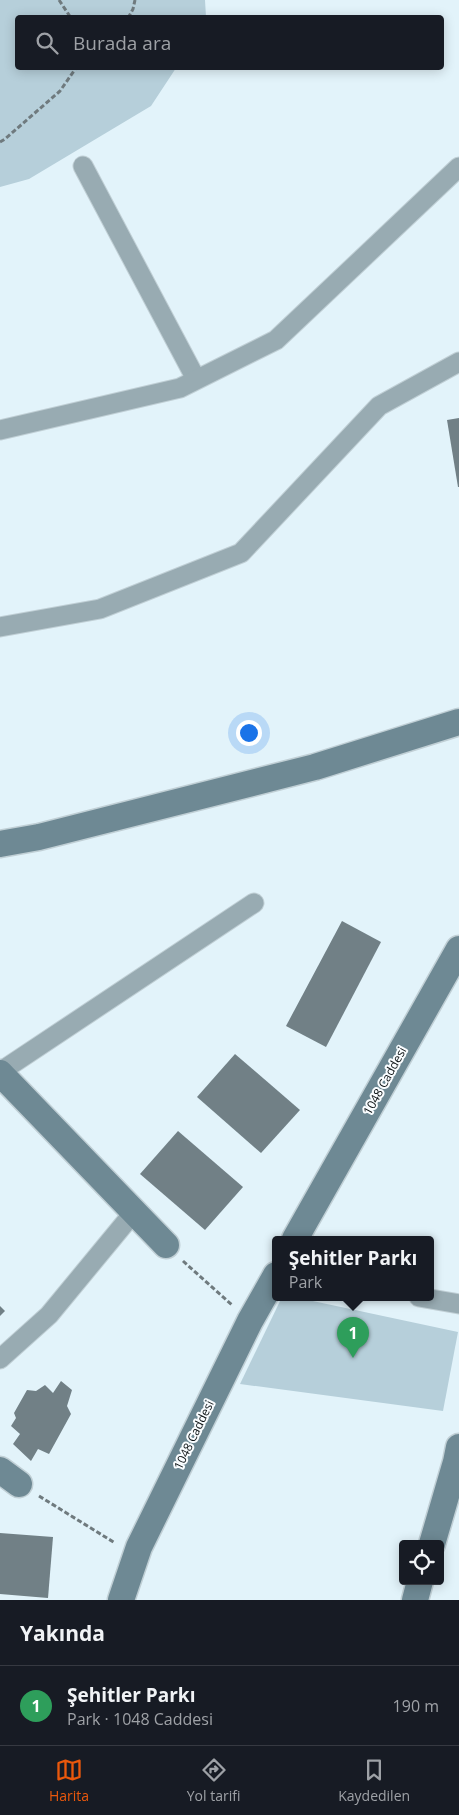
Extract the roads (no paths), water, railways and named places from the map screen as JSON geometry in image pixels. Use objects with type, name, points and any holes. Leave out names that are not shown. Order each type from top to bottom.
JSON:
[{"type":"street","points":[[83,166],[196,379]]},
{"type":"street","points":[[0,430],[180,388],[276,340],[459,167]]},
{"type":"street","points":[[0,627],[100,608],[241,553],[379,406],[459,362]]},
{"type":"street","points":[[0,844],[39,837],[315,767],[459,722]]},
{"type":"street","points":[[166,1245],[0,1072],[254,903]]},
{"type":"street","name":"1048 Caddesi","points":[[298,1236],[459,950]]},
{"type":"street","points":[[0,1359],[49,1315],[134,1212]]},
{"type":"street","name":"1048 Caddesi","points":[[121,1600],[139,1547],[250,1321],[272,1282]]},
{"type":"street","points":[[434,1300],[459,1304]]},
{"type":"street","points":[[433,1540],[459,1447]]},
{"type":"street","points":[[415,1600],[419,1585]]},
{"type":"place","name":"Şehitler Parkı","points":[[353,1358]]}]
